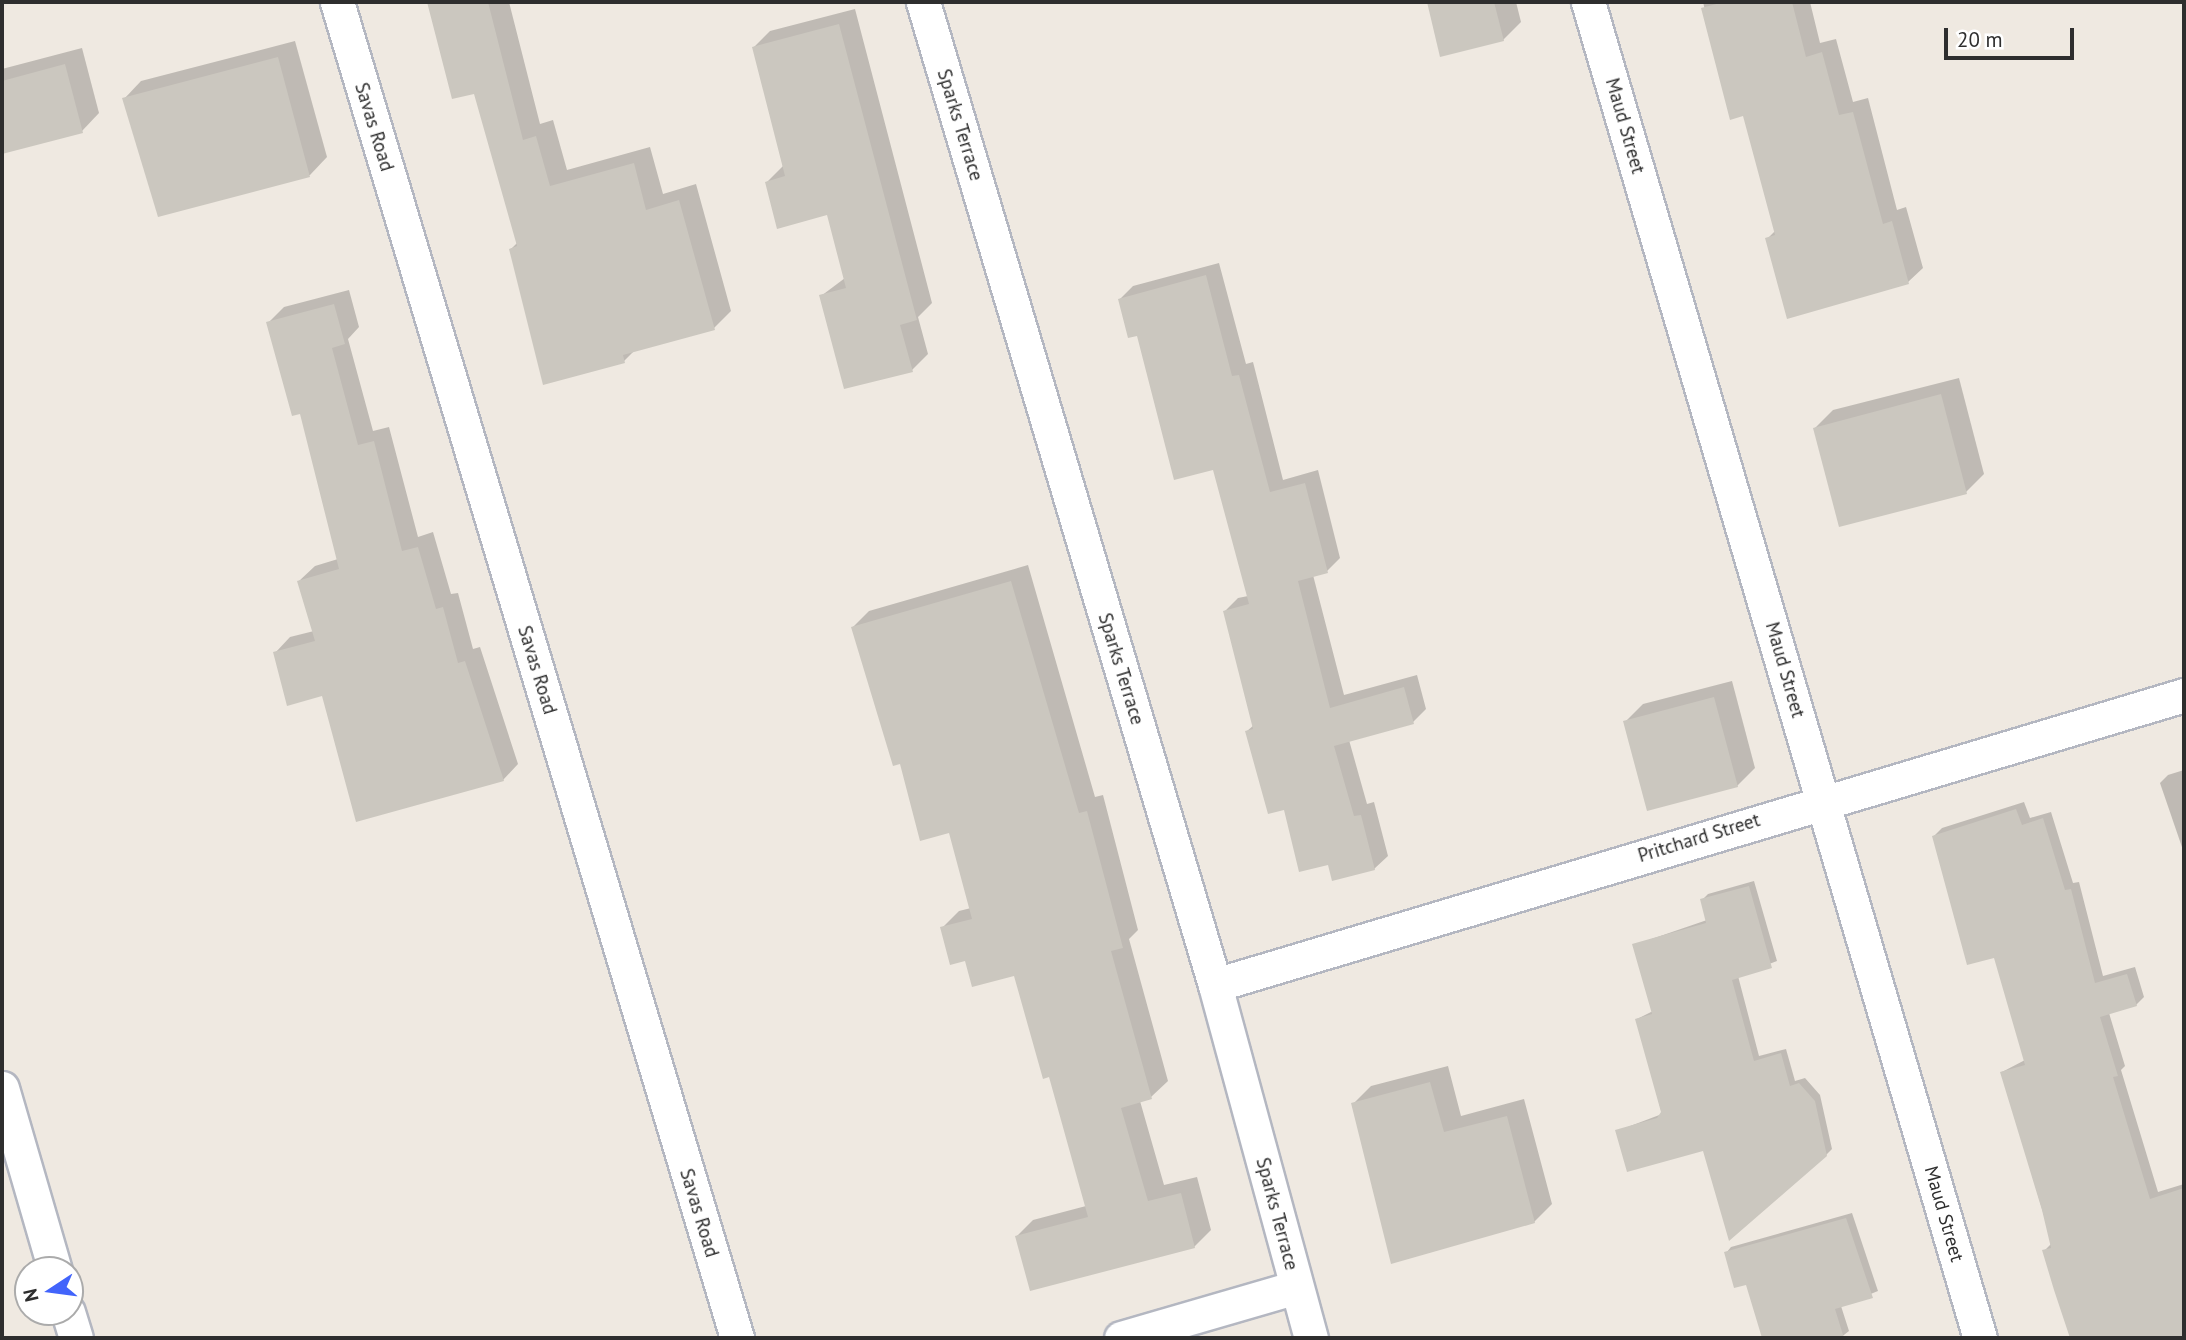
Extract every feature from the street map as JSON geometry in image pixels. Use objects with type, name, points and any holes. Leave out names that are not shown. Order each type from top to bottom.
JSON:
[{"type":"street","name":"Savas Road","points":[[337,2],[737,1338]]},
{"type":"street","name":"Sparks Terrace","points":[[923,2],[1215,985],[1311,1338]]},
{"type":"street","name":"Maud Street","points":[[1588,2],[1980,1338]]},
{"type":"street","name":"Pritchard Street","points":[[1215,985],[1823,800],[2184,695]]},
{"type":"street","points":[[2,1088],[51,1256]]},
{"type":"street","points":[[1121,1338],[1296,1287]]},
{"type":"building","points":[[427,2],[488,2],[523,140],[536,136],[550,186],[634,163],[646,210],[679,200],[715,330],[623,355],[625,363],[543,385],[509,249],[517,246],[474,94],[452,99]]},
{"type":"building","points":[[1427,2],[1494,2],[1504,41],[1440,57]]},
{"type":"building","points":[[1724,2],[1792,2],[1806,57],[1822,52],[1839,115],[1853,112],[1883,224],[1892,221],[1909,284],[1787,319],[1765,238],[1775,235],[1743,116],[1730,120],[1701,8]]},
{"type":"building","points":[[839,24],[917,320],[900,325],[913,372],[844,389],[819,295],[846,288],[827,215],[777,229],[765,182],[785,176],[752,47]]},
{"type":"building","points":[[278,57],[310,177],[158,217],[122,98]]},
{"type":"building","points":[[65,64],[83,133],[2,154],[2,81]]},
{"type":"building","points":[[1206,275],[1232,376],[1239,375],[1270,492],[1305,483],[1328,573],[1298,581],[1330,708],[1404,687],[1414,724],[1334,746],[1354,816],[1361,815],[1375,870],[1332,881],[1328,865],[1299,872],[1284,810],[1268,814],[1245,731],[1253,729],[1223,611],[1249,604],[1213,470],[1174,480],[1137,336],[1128,338],[1118,299]]},
{"type":"building","points":[[334,304],[345,344],[332,348],[358,445],[374,441],[402,551],[418,547],[436,609],[443,607],[458,663],[465,661],[504,781],[356,822],[322,696],[287,706],[273,652],[315,641],[297,581],[339,569],[300,414],[292,416],[266,322]]},
{"type":"building","points":[[1941,394],[1967,494],[1839,527],[1813,428]]},
{"type":"building","points":[[1011,581],[1079,813],[1087,811],[1123,948],[1111,951],[1152,1099],[1121,1108],[1148,1201],[1181,1193],[1195,1248],[1030,1291],[1015,1236],[1088,1217],[1049,1077],[1043,1079],[1014,976],[972,987],[965,961],[950,965],[940,927],[972,919],[949,833],[920,841],[900,764],[893,766],[851,627]]},
{"type":"building","points":[[1714,697],[1738,787],[1647,811],[1623,721]]},
{"type":"building","points":[[2016,809],[2022,825],[2043,818],[2065,890],[2071,889],[2095,983],[2127,974],[2137,1006],[2100,1017],[2118,1076],[2113,1077],[2150,1199],[2184,1188],[2184,1338],[2070,1338],[2054,1290],[2042,1250],[2051,1248],[2042,1210],[2000,1072],[2025,1065],[1994,958],[1967,965],[1932,836]]},
{"type":"building","points":[[1749,886],[1772,968],[1732,980],[1754,1061],[1781,1053],[1790,1086],[1799,1083],[1815,1101],[1827,1156],[1729,1241],[1703,1151],[1627,1172],[1615,1130],[1657,1118],[1661,1112],[1635,1019],[1652,1014],[1632,944],[1706,923],[1700,899]]},
{"type":"building","points":[[1430,1082],[1444,1132],[1507,1116],[1535,1223],[1391,1264],[1351,1103]]},
{"type":"building","points":[[1846,1218],[1873,1298],[1835,1309],[1844,1338],[1762,1338],[1746,1285],[1734,1288],[1724,1252]]}]
